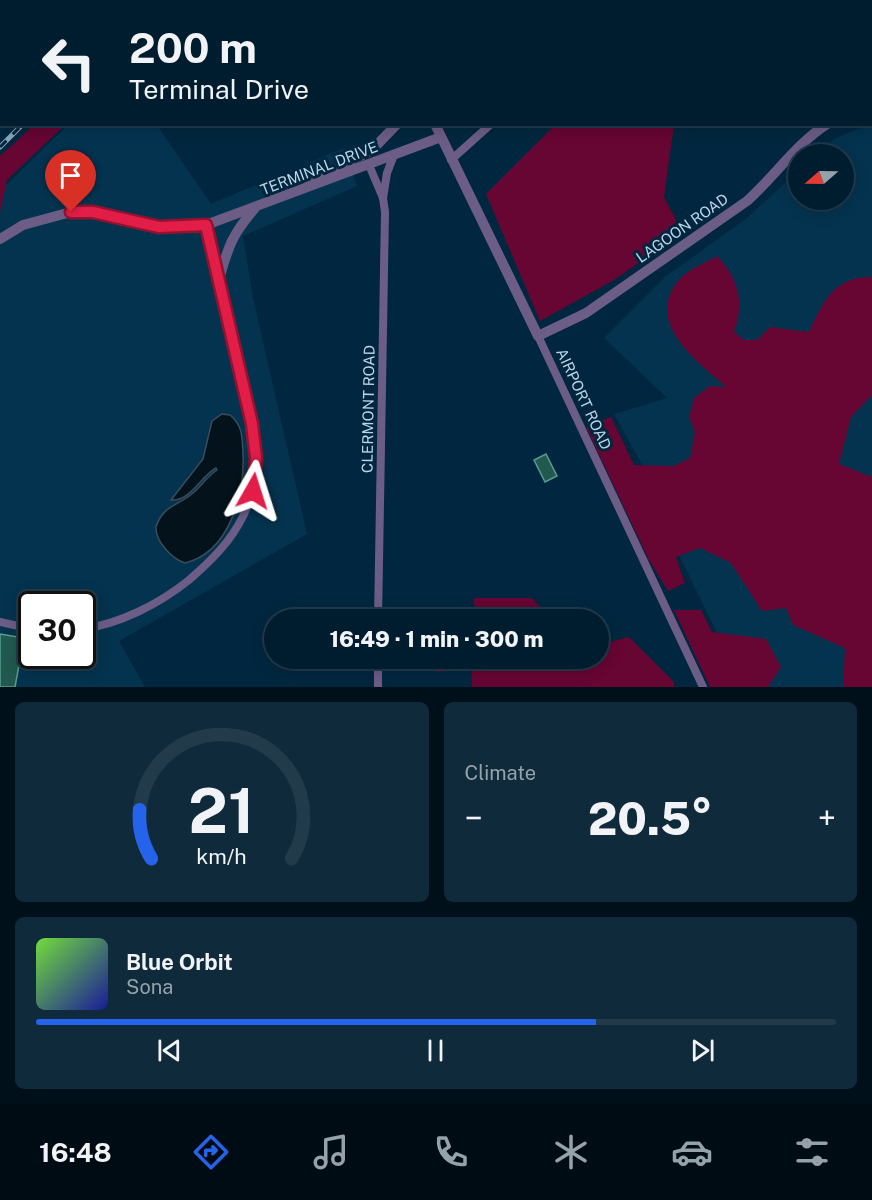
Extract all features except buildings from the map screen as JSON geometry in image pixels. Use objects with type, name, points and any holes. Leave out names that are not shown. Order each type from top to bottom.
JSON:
[{"type":"street","points":[[301,190],[313,179],[372,150],[395,126]]},
{"type":"street","name":"AIRPORT ROAD","points":[[436,126],[538,336],[703,687]]},
{"type":"street","points":[[451,160],[489,126]]},
{"type":"street","name":"LAGOON ROAD","points":[[538,336],[586,313],[747,201],[769,181],[805,141],[824,126]]},
{"type":"street","name":"TERMINAL DRIVE","points":[[0,239],[22,225],[71,212],[93,212],[159,227],[206,225],[441,137]]},
{"type":"street","name":"CLERMONT ROAD","points":[[378,609],[383,198],[387,173],[394,155]]},
{"type":"street","name":"CLERMONT ROAD","points":[[369,165],[383,198]]},
{"type":"street","points":[[220,276],[226,249],[233,235],[255,208]]},
{"type":"street","points":[[96,626],[117,621],[181,586],[224,548],[242,522],[253,491],[256,458],[252,424],[220,276],[206,225]]},
{"type":"street","points":[[0,622],[18,626]]},
{"type":"street","points":[[378,669],[378,687]]},
{"type":"shaded area","points":[[33,126],[64,126],[7,180],[0,212],[0,156]]},
{"type":"shaded area","points":[[67,126],[158,126],[211,204],[344,148],[357,186],[243,236],[253,298],[307,534],[119,641],[145,687],[0,687],[0,191]]},
{"type":"shaded area","points":[[554,126],[674,126],[664,197],[676,220],[675,237],[614,280],[540,321],[486,194]]},
{"type":"shaded area","points":[[865,126],[872,126],[872,687],[744,687],[663,523],[652,483],[614,414],[667,398],[604,338],[666,276],[747,218],[788,180],[788,210],[854,210],[854,144],[828,144],[834,139]]},
{"type":"shaded area","points":[[717,256],[730,273],[738,291],[739,311],[734,332],[744,340],[757,340],[770,327],[809,332],[825,301],[839,286],[859,278],[872,277],[872,395],[851,417],[839,464],[872,477],[872,687],[843,687],[845,648],[793,625],[786,608],[762,611],[731,563],[700,548],[676,557],[685,583],[668,591],[649,560],[586,427],[611,417],[634,465],[674,466],[690,458],[695,432],[689,417],[694,398],[710,386],[726,387],[679,341],[671,327],[667,312],[669,297],[682,277]]},
{"type":"shaded area","points":[[222,414],[230,415],[240,428],[243,453],[241,486],[232,519],[224,534],[200,557],[185,563],[165,549],[158,538],[156,527],[167,510],[193,493],[217,470],[216,468],[211,472],[184,497],[171,500],[203,459],[212,421]]},
{"type":"shaded area","points":[[473,598],[532,598],[542,609],[475,609]]},
{"type":"shaded area","points":[[674,610],[701,610],[712,632],[766,639],[781,667],[768,687],[710,687]]},
{"type":"shaded area","points":[[629,637],[673,681],[675,687],[472,687],[471,670],[435,672],[435,669],[609,669],[609,642]]},
{"type":"railway","points":[[0,147],[21,126]]},
{"type":"route","points":[[71,212],[112,215],[159,227],[206,225],[220,276],[252,424],[256,458],[253,491]]}]
